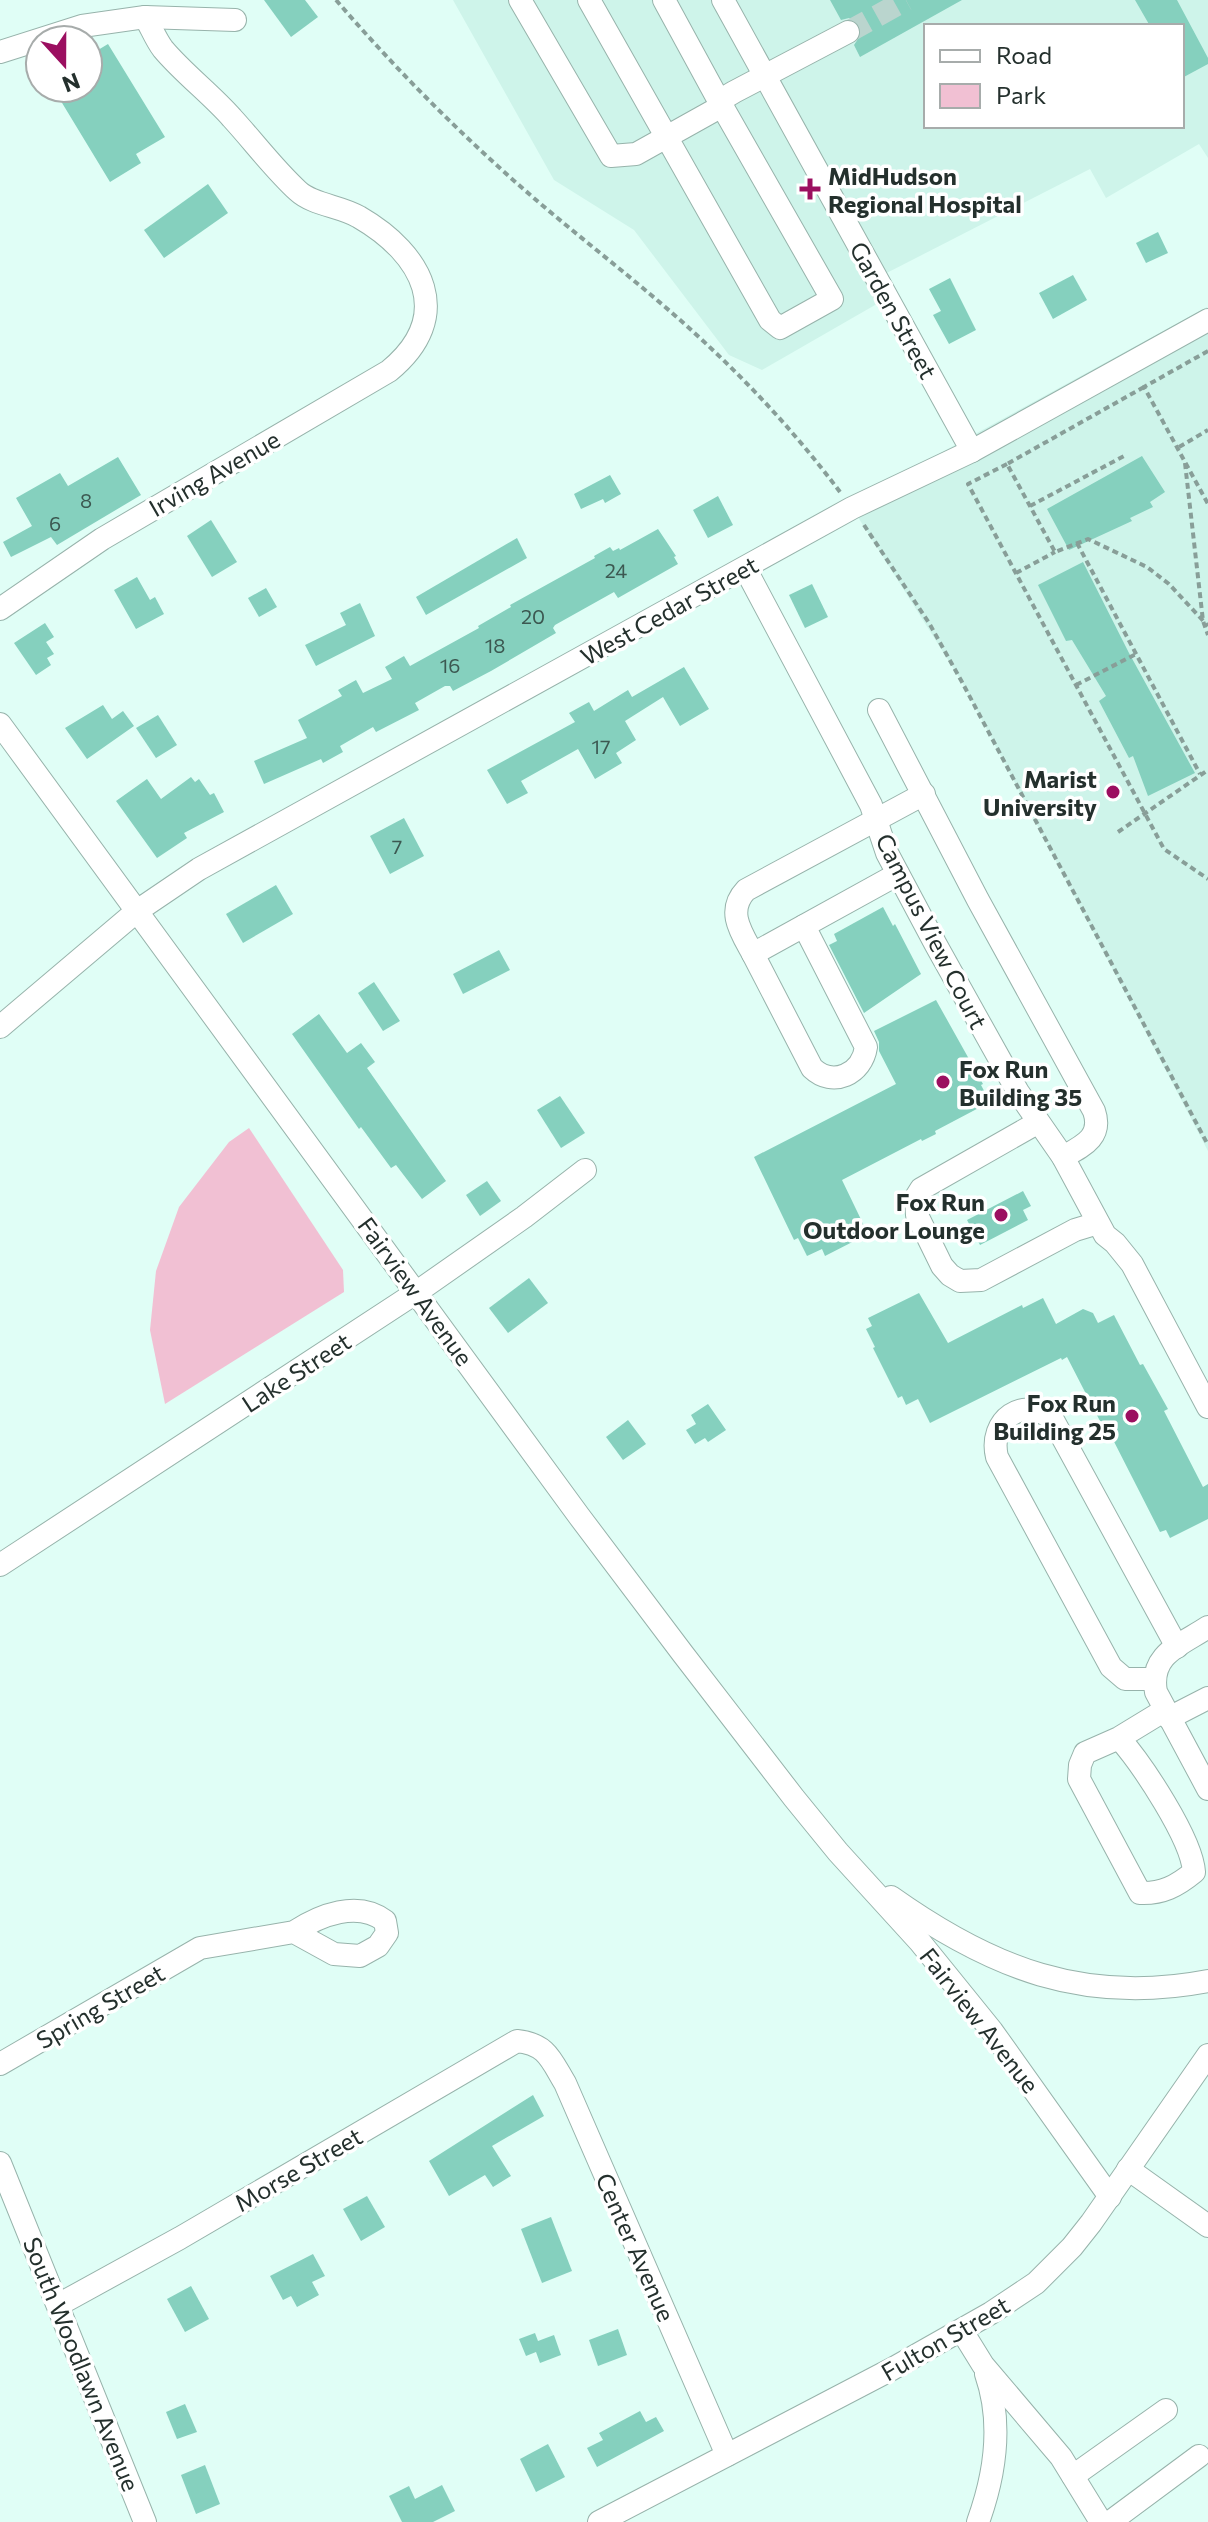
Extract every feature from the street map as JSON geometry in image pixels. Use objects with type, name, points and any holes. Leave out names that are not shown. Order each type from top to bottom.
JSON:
[{"type":"street","points":[[520,0],[611,156],[636,154],[770,83],[848,32]]},
{"type":"street","points":[[589,0],[770,320],[780,328],[832,299],[664,0]]},
{"type":"street","name":"Garden Street","points":[[723,0],[972,451]]},
{"type":"street","points":[[0,52],[82,26],[145,17],[235,20]]},
{"type":"street","name":"Irving Avenue","points":[[0,609],[102,539],[389,371],[405,358],[416,341],[427,311],[426,292],[418,270],[396,242],[357,215],[300,193],[230,115],[162,48],[145,17]]},
{"type":"street","name":"West Cedar Street","points":[[0,1027],[137,911],[199,869],[852,508],[972,451],[1208,320]]},
{"type":"street","name":"Campus View Court","points":[[745,568],[871,805],[898,874],[1003,1065],[1037,1123],[1063,1157],[1105,1235],[1132,1264],[1208,1407]]},
{"type":"street","points":[[879,710],[978,900],[1094,1111],[1097,1127],[1093,1137],[1063,1157]]},
{"type":"street","name":"Fairview Avenue","points":[[0,724],[579,1516],[744,1734],[838,1852],[920,1942],[973,2007],[1029,2080],[1110,2197]]},
{"type":"street","points":[[804,926],[866,1047],[864,1059],[849,1074],[828,1077],[819,1075],[812,1068],[735,918],[738,898],[746,890],[924,794]]},
{"type":"street","points":[[753,954],[898,874]]},
{"type":"street","points":[[1037,1123],[921,1189],[916,1197],[917,1215],[942,1266],[960,1281],[981,1280],[1075,1230],[1098,1223]]},
{"type":"street","name":"Lake Street","points":[[0,1565],[417,1292],[585,1170]]},
{"type":"street","points":[[1154,1679],[1125,1679],[1111,1667],[997,1457],[995,1432],[1004,1420],[1031,1408],[1044,1412],[1053,1420],[1177,1647]]},
{"type":"street","points":[[1208,1627],[1164,1655],[1156,1667],[1154,1679],[1156,1692],[1208,1789]]},
{"type":"street","points":[[1119,1738],[1134,1755],[1193,1860],[1194,1872],[1177,1886],[1154,1893],[1140,1893],[1079,1779],[1080,1765],[1085,1753],[1208,1698]]},
{"type":"street","name":"Fairview Avenue","points":[[838,1852],[917,1915],[977,1949],[1038,1975],[1099,1987],[1161,1987],[1208,1981]]},
{"type":"street","name":"Spring Street","points":[[0,2064],[200,1948],[294,1932]]},
{"type":"street","name":"Morse Street","points":[[58,2305],[180,2238],[517,2041],[537,2045]]},
{"type":"street","name":"Center Avenue","points":[[537,2045],[549,2055],[565,2083],[727,2455]]},
{"type":"street","name":"Fulton Street","points":[[599,2522],[962,2331],[1036,2283],[1072,2247],[1110,2197],[1208,2055]]},
{"type":"street","name":"South Woodlawn Avenue","points":[[0,2163],[145,2522]]},
{"type":"street","points":[[1128,2169],[1208,2226]]},
{"type":"street","points":[[962,2331],[983,2365],[1033,2421],[1073,2476],[1101,2522]]},
{"type":"street","points":[[978,2522],[990,2484],[995,2451],[993,2395],[983,2365]]},
{"type":"street","points":[[1073,2476],[1166,2410]]},
{"type":"street","points":[[1110,2522],[1199,2456]]},
{"type":"path","points":[[1207,354],[968,484],[1164,849],[1208,879]]},
{"type":"path","points":[[1144,387],[1208,504]]},
{"type":"path","points":[[1178,447],[1208,430]]},
{"type":"path","points":[[1030,506],[1124,456]]},
{"type":"path","points":[[1184,461],[1203,621],[1208,635]]},
{"type":"path","points":[[1007,464],[1055,552]]},
{"type":"path","points":[[1016,573],[1088,539],[1147,567],[1169,584],[1208,626]]},
{"type":"path","points":[[1077,543],[1200,774]]},
{"type":"path","points":[[1076,685],[1136,654]]},
{"type":"path","points":[[1118,832],[1207,771]]},
{"type":"shaded area","name":"MidHudson Regional Hospital","points":[[453,0],[1208,0],[1208,158],[1199,144],[1106,198],[1090,169],[871,281],[882,301],[762,370],[729,355],[634,230],[554,180]]},
{"type":"shaded area","name":"Marist University","points":[[1207,307],[1208,1151],[962,682],[849,503]]},
{"type":"green space","points":[[249,1128],[343,1270],[344,1292],[165,1404],[150,1330],[156,1271],[179,1207],[229,1142]]},
{"type":"building","points":[[264,0],[305,0],[318,17],[291,37]]},
{"type":"building","points":[[830,0],[962,0],[860,57],[854,45],[862,33],[860,25],[849,18],[841,20]]},
{"type":"building","points":[[1135,0],[1177,0],[1208,58],[1208,64],[1184,77],[1184,24],[1149,24]]},
{"type":"building","points":[[108,44],[165,137],[136,154],[141,163],[110,182],[63,104],[104,104],[104,46]]},
{"type":"building","points":[[208,184],[228,213],[164,258],[144,230]]},
{"type":"building","points":[[1158,232],[1168,253],[1146,263],[1136,243]]},
{"type":"building","points":[[1073,275],[1087,300],[1053,319],[1039,293]]},
{"type":"building","points":[[950,278],[976,330],[949,344],[933,315],[941,311],[929,289]]},
{"type":"building","points":[[1142,456],[1165,492],[1150,502],[1153,507],[1130,518],[1132,521],[1069,550],[1047,509]]},
{"type":"building","points":[[118,457],[141,495],[57,545],[51,537],[11,557],[3,542],[32,526],[16,498],[60,473],[68,486]]},
{"type":"building","points":[[610,475],[621,494],[605,503],[603,499],[581,509],[574,494]]},
{"type":"building","points":[[718,496],[733,525],[708,538],[693,510]]},
{"type":"building","points":[[211,520],[237,562],[212,577],[187,536]]},
{"type":"building","points":[[658,529],[678,564],[618,598],[614,592],[555,625],[556,633],[453,691],[450,686],[445,686],[415,703],[419,710],[376,732],[373,727],[340,746],[343,752],[323,763],[321,759],[264,784],[254,761],[307,738],[298,720],[342,696],[338,690],[356,680],[363,693],[392,679],[385,667],[404,656],[410,666],[479,628],[510,605],[610,547],[613,551],[620,550]]},
{"type":"building","points":[[517,538],[527,558],[426,615],[416,597]]},
{"type":"building","points":[[1083,562],[1195,773],[1148,796],[1133,756],[1129,758],[1099,701],[1106,696],[1072,640],[1066,641],[1038,585]]},
{"type":"building","points":[[137,577],[150,600],[155,597],[164,614],[136,629],[114,590]]},
{"type":"building","points":[[812,584],[828,617],[805,628],[789,595]]},
{"type":"building","points":[[266,588],[277,607],[259,617],[248,598]]},
{"type":"building","points":[[360,603],[375,636],[316,666],[305,645],[346,625],[340,613]]},
{"type":"building","points":[[45,623],[54,637],[46,642],[54,654],[47,658],[51,665],[36,675],[14,643]]},
{"type":"building","points":[[684,667],[709,709],[680,726],[663,697],[625,721],[636,740],[616,753],[622,763],[595,779],[578,749],[521,781],[528,793],[507,804],[487,770],[575,722],[569,713],[589,702],[594,711],[628,690],[632,697]]},
{"type":"building","points":[[103,705],[112,719],[123,711],[134,726],[87,759],[65,728]]},
{"type":"building","points":[[158,715],[177,745],[156,758],[136,728]]},
{"type":"building","points":[[191,777],[195,782],[199,779],[210,795],[214,793],[224,812],[184,833],[187,838],[157,858],[116,801],[147,779],[161,799]]},
{"type":"building","points":[[404,818],[424,856],[390,874],[370,836]]},
{"type":"building","points":[[276,885],[293,914],[243,943],[226,914]]},
{"type":"building","points":[[883,907],[921,974],[864,1013],[829,945],[837,941],[834,934]]},
{"type":"building","points":[[499,950],[510,970],[463,994],[453,974]]},
{"type":"building","points":[[374,982],[400,1021],[383,1031],[358,993]]},
{"type":"building","name":"Fox Run Building 35","points":[[936,1000],[990,1102],[935,1131],[936,1134],[842,1180],[868,1234],[825,1256],[822,1249],[807,1256],[798,1238],[794,1240],[754,1157],[896,1084],[879,1051],[874,1031]]},
{"type":"building","points":[[319,1014],[347,1053],[361,1043],[375,1062],[367,1068],[446,1181],[422,1199],[396,1165],[391,1168],[361,1127],[359,1129],[292,1034]]},
{"type":"building","points":[[560,1096],[585,1133],[561,1148],[537,1110]]},
{"type":"building","points":[[487,1181],[501,1201],[480,1216],[466,1195]]},
{"type":"building","name":"Fox Run Outdoor Lounge","points":[[1023,1191],[1031,1206],[1023,1210],[1028,1220],[980,1245],[967,1220]]},
{"type":"building","points":[[529,1278],[548,1303],[508,1333],[489,1308]]},
{"type":"building","name":"Fox Run Building 25","points":[[919,1293],[948,1343],[1022,1305],[1023,1308],[1043,1298],[1056,1324],[1083,1309],[1093,1313],[1098,1323],[1114,1315],[1168,1409],[1164,1411],[1203,1487],[1208,1484],[1208,1519],[1170,1538],[1166,1530],[1160,1532],[1067,1357],[930,1423],[918,1399],[906,1405],[902,1396],[898,1398],[866,1329],[872,1326],[868,1318]]},
{"type":"building","points":[[708,1404],[726,1430],[708,1442],[705,1438],[695,1444],[686,1430],[696,1424],[691,1415]]},
{"type":"building","points":[[628,1420],[646,1444],[623,1460],[606,1437]]},
{"type":"building","points":[[533,2095],[544,2116],[492,2146],[511,2176],[493,2187],[485,2175],[449,2196],[429,2161]]},
{"type":"building","points":[[367,2196],[385,2227],[361,2241],[343,2209]]},
{"type":"building","points":[[551,2217],[572,2271],[542,2283],[521,2229]]},
{"type":"building","points":[[313,2254],[325,2276],[312,2282],[319,2295],[297,2307],[291,2296],[283,2300],[270,2276]]},
{"type":"building","points":[[191,2286],[209,2319],[185,2332],[167,2299]]},
{"type":"building","points":[[618,2329],[627,2355],[598,2366],[589,2340]]},
{"type":"building","points":[[535,2333],[538,2341],[554,2335],[561,2355],[540,2363],[536,2352],[526,2356],[519,2339]]},
{"type":"building","points":[[185,2404],[197,2432],[177,2439],[166,2412]]},
{"type":"building","points":[[640,2411],[646,2422],[656,2417],[664,2431],[597,2467],[587,2448],[603,2440],[599,2433]]},
{"type":"building","points":[[548,2444],[565,2477],[536,2492],[520,2459]]},
{"type":"building","points":[[205,2465],[220,2504],[196,2514],[181,2475]]},
{"type":"building","points":[[442,2485],[455,2511],[433,2522],[402,2522],[389,2496],[409,2486],[415,2499]]},
{"type":"tunnel","points":[[848,32],[906,0]]},
{"type":"place","name":"MidHudson Regional Hospital","points":[[810,189]]},
{"type":"place","name":"Marist University","points":[[1113,792]]},
{"type":"place","name":"Fox Run Building 35","points":[[943,1082]]},
{"type":"place","name":"Fox Run Outdoor Lounge","points":[[1001,1215]]},
{"type":"place","name":"Fox Run Building 25","points":[[1132,1416]]}]
